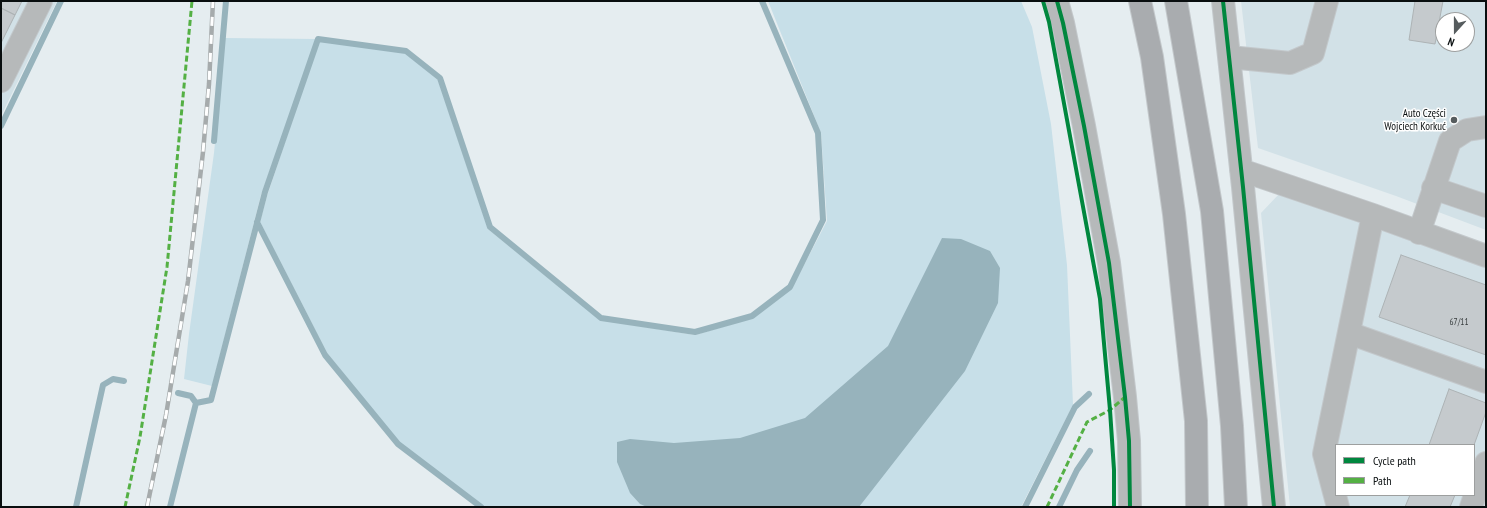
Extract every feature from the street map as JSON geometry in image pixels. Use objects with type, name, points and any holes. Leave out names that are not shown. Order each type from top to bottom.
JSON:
[{"type":"highway","points":[[1140,1],[1152,57],[1174,214],[1196,421],[1197,507]]},
{"type":"highway","points":[[1176,1],[1212,211],[1232,426],[1236,507]]},
{"type":"street","points":[[1,81],[41,1]]},
{"type":"street","points":[[1057,1],[1063,23],[1084,126],[1108,263],[1128,434],[1131,476],[1130,507]]},
{"type":"street","points":[[1223,1],[1274,507]]},
{"type":"street","points":[[1229,57],[1290,63],[1313,53],[1327,1]]},
{"type":"street","points":[[1419,232],[1450,141],[1467,130],[1486,127]]},
{"type":"street","points":[[1241,170],[1374,215],[1486,256]]},
{"type":"street","points":[[1433,188],[1486,206]]},
{"type":"street","points":[[1335,496],[1324,454],[1374,215]]},
{"type":"street","points":[[1349,333],[1486,382]]},
{"type":"street","points":[[1475,495],[1486,463]]},
{"type":"street","points":[[1335,496],[1338,507]]},
{"type":"street","points":[[1471,507],[1475,496]]},
{"type":"shaded area","points":[[1,1],[57,1],[1,116]]},
{"type":"shaded area","points":[[768,1],[1021,1],[1032,27],[1051,124],[1067,265],[1073,405],[1021,507],[484,507],[398,441],[327,353],[260,222],[267,196],[319,41],[405,53],[438,80],[488,229],[600,320],[695,335],[753,318],[792,288],[827,221],[821,133]]},
{"type":"shaded area","points":[[1241,1],[1486,1],[1486,230],[1396,196],[1258,148]]},
{"type":"shaded area","points":[[225,38],[317,39],[261,195],[212,386],[184,379],[214,153]]},
{"type":"shaded area","points":[[1279,194],[1486,267],[1486,507],[1290,507],[1261,213]]},
{"type":"shaded area","points":[[942,238],[961,239],[990,251],[1000,268],[998,303],[965,371],[859,507],[647,507],[640,504],[630,493],[617,462],[617,442],[630,439],[674,443],[740,438],[805,418],[888,346]]},
{"type":"building","points":[[1,1],[22,1],[15,15],[1,8]]},
{"type":"building","points":[[1415,1],[1443,1],[1441,12],[1435,12],[1435,44],[1409,40]]},
{"type":"building","points":[[1,8],[15,15],[1,43]]},
{"type":"building","points":[[1401,255],[1486,285],[1486,355],[1379,317]]},
{"type":"building","points":[[1449,389],[1486,403],[1486,412],[1474,444],[1429,444]]},
{"type":"building","points":[[1410,496],[1455,496],[1450,507],[1405,507]]},
{"type":"waterway","points":[[1,126],[61,1]]},
{"type":"waterway","points":[[214,141],[226,1]]},
{"type":"waterway","points":[[170,507],[196,403],[211,400],[265,192],[318,39],[406,51],[440,78],[490,227],[601,318],[695,332],[752,316],[790,287],[823,220],[818,133],[762,1]]},
{"type":"waterway","points":[[257,222],[325,355],[398,444],[481,507]]},
{"type":"waterway","points":[[76,507],[103,385],[113,379],[124,381]]},
{"type":"waterway","points":[[178,393],[191,396],[196,403]]},
{"type":"waterway","points":[[1025,507],[1075,407],[1089,394]]},
{"type":"waterway","points":[[1059,507],[1077,470],[1090,451]]},
{"type":"railway","points":[[147,507],[166,415],[188,281],[203,152],[209,84],[213,1]]},
{"type":"marked path","points":[[125,507],[140,437],[167,267],[192,1]]},
{"type":"marked path","points":[[1047,507],[1087,422],[1110,410],[1125,397]]},
{"type":"cycle path","points":[[1043,1],[1049,22],[1100,299],[1110,410],[1114,470],[1114,507]]},
{"type":"cycle path","points":[[1057,1],[1063,23],[1084,126],[1109,263],[1129,441],[1130,507]]},
{"type":"cycle path","points":[[1223,1],[1243,187],[1274,507]]},
{"type":"place","name":"Auto Części Wojciech Korkuć","points":[[1454,120]]}]
